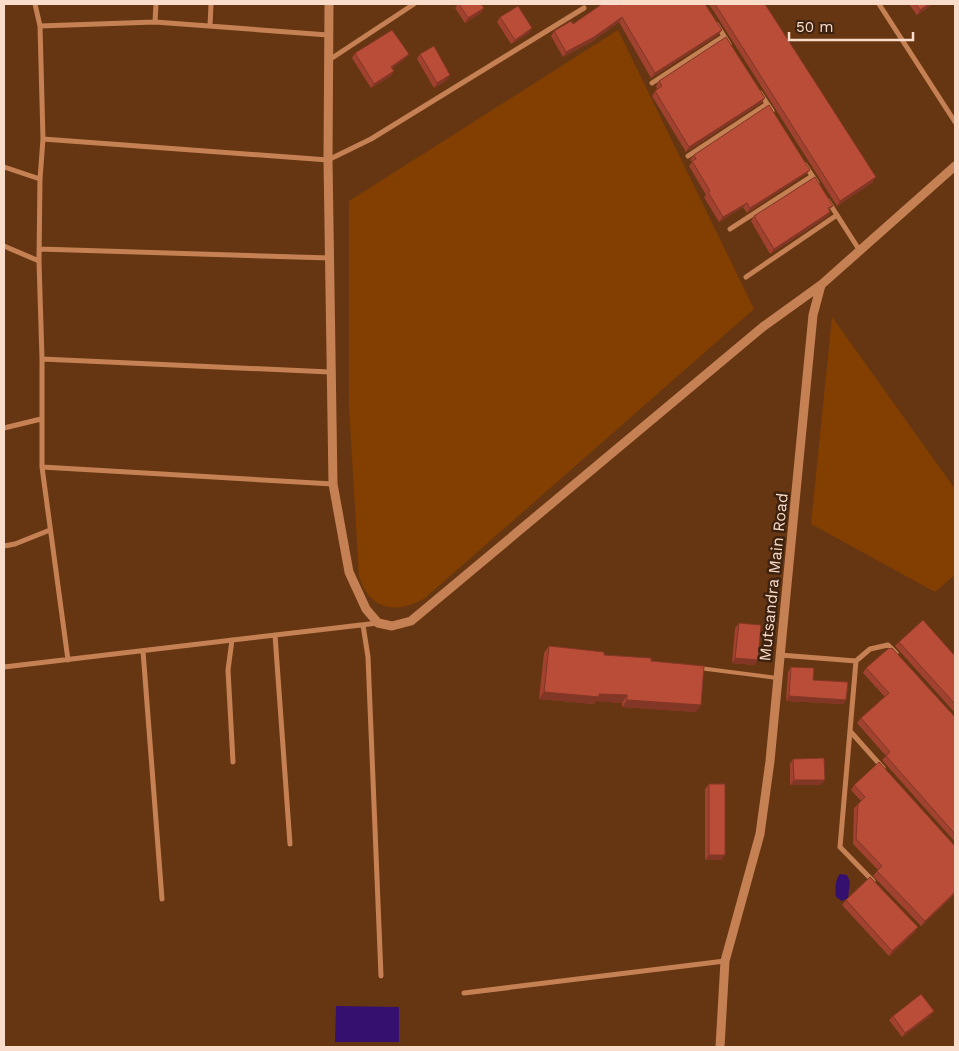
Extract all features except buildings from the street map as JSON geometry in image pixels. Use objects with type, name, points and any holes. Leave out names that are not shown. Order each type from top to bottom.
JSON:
[{"type":"street","points":[[35,4],[40,26],[43,139],[40,180],[39,261],[42,359],[42,467],[68,660]]},
{"type":"street","points":[[155,22],[156,4]]},
{"type":"street","points":[[210,26],[211,4]]},
{"type":"street","points":[[329,4],[328,160],[333,484],[349,572],[366,609],[378,623]]},
{"type":"street","points":[[329,60],[414,4]]},
{"type":"street","points":[[879,4],[955,122]]},
{"type":"street","points":[[43,139],[328,160],[371,139],[584,8]]},
{"type":"street","points":[[714,20],[734,51]]},
{"type":"street","points":[[40,26],[155,22],[328,35]]},
{"type":"street","points":[[652,83],[724,36]]},
{"type":"street","points":[[758,89],[777,120]]},
{"type":"street","points":[[688,156],[768,104]]},
{"type":"street","points":[[802,160],[860,251]]},
{"type":"street","points":[[4,666],[378,623],[392,626],[411,621],[764,326],[821,285],[955,166]]},
{"type":"street","points":[[4,167],[40,180]]},
{"type":"street","points":[[730,229],[812,176]]},
{"type":"street","points":[[746,277],[837,215]]},
{"type":"street","points":[[4,246],[39,261]]},
{"type":"street","points":[[40,249],[330,258]]},
{"type":"street","name":"Mutsandra Main Road","points":[[719,1047],[726,961],[760,834],[770,761],[813,315],[821,285]]},
{"type":"street","points":[[42,359],[330,372]]},
{"type":"street","points":[[4,428],[41,419]]},
{"type":"street","points":[[42,467],[333,484]]},
{"type":"street","points":[[4,546],[15,544],[50,530]]},
{"type":"street","points":[[363,625],[368,657],[381,976]]},
{"type":"street","points":[[275,635],[290,844]]},
{"type":"street","points":[[232,640],[228,670],[233,762]]},
{"type":"street","points":[[780,655],[856,660],[870,649],[888,645],[900,658]]},
{"type":"street","points":[[143,651],[162,899]]},
{"type":"street","points":[[856,660],[840,847],[879,888]]},
{"type":"street","points":[[850,731],[889,775]]},
{"type":"street","points":[[464,993],[726,961]]},
{"type":"lane","points":[[689,667],[778,678]]},
{"type":"shaded area","points":[[618,30],[754,309],[425,598],[404,607],[385,606],[370,596],[359,576],[349,407],[349,201]]},
{"type":"shaded area","points":[[832,317],[955,489],[955,575],[935,592],[811,524]]},
{"type":"shaded area","points":[[840,874],[847,875],[850,882],[848,898],[842,901],[836,897],[836,882]]},
{"type":"shaded area","points":[[336,1006],[399,1007],[399,1042],[335,1042]]}]
